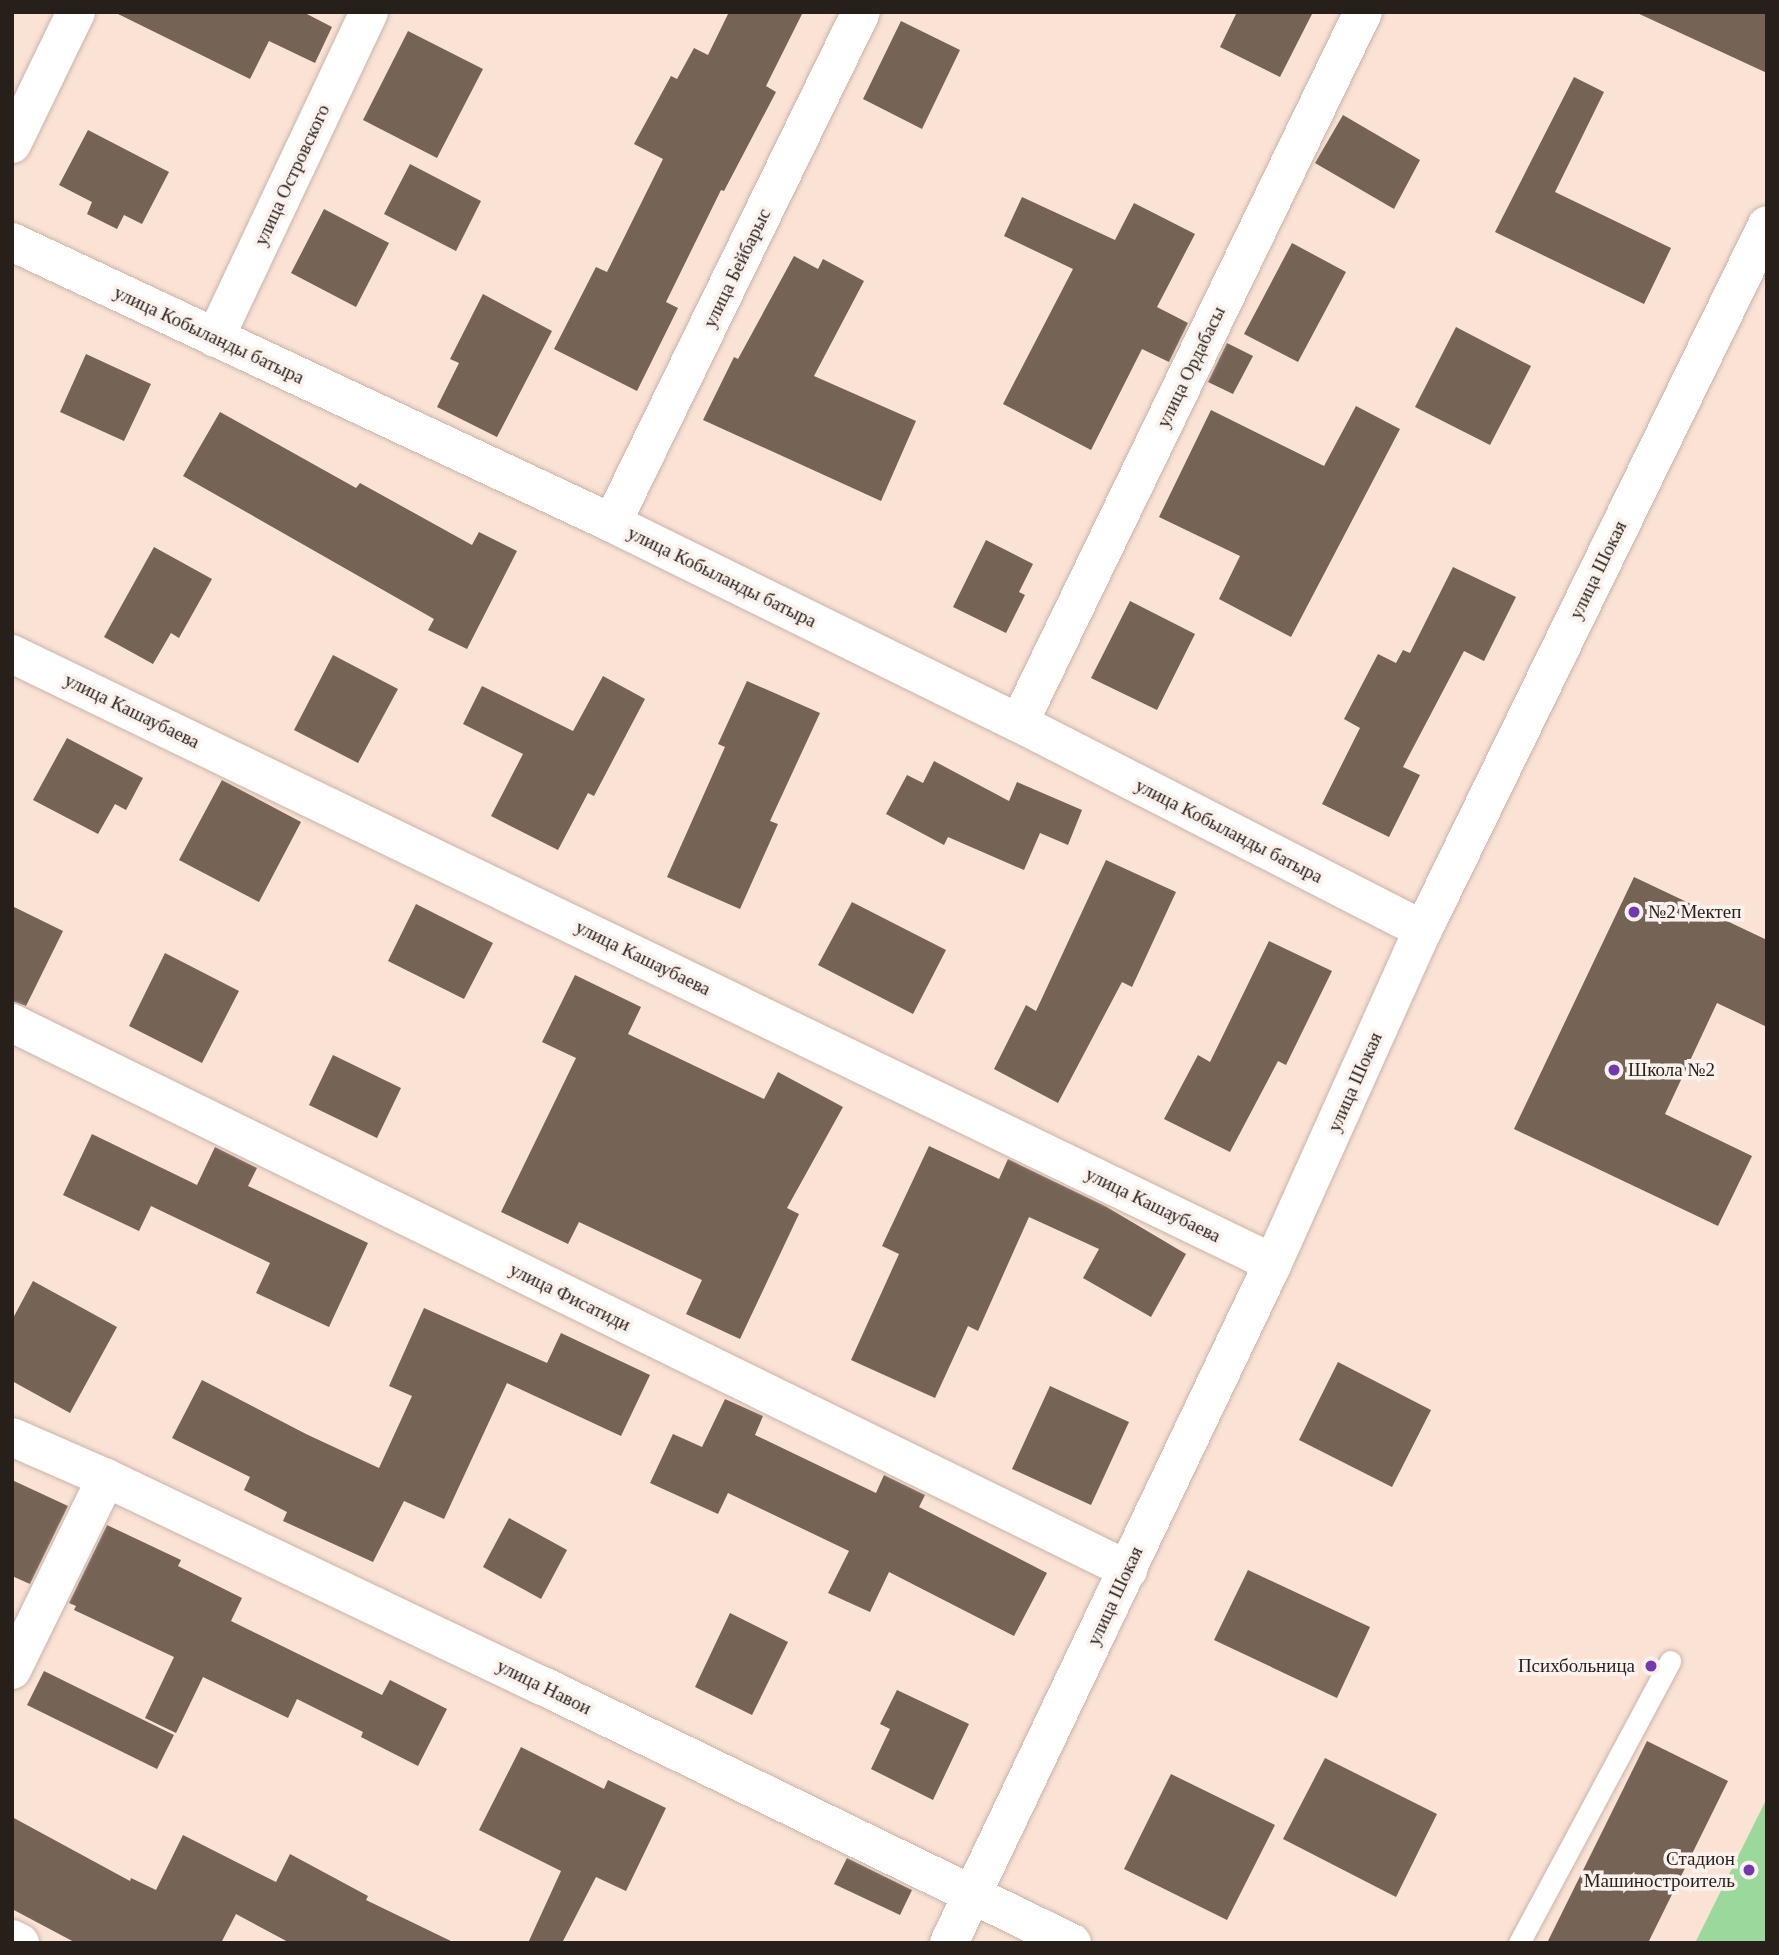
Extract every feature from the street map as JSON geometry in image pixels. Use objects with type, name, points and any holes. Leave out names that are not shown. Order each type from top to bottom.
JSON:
[{"type":"street","points":[[12,144],[76,12]]},
{"type":"street","name":"улица Островского","points":[[215,338],[369,12]]},
{"type":"street","name":"улица Бейбарыс","points":[[612,523],[861,12]]},
{"type":"street","name":"улица Ордабасы","points":[[1019,723],[1363,12]]},
{"type":"street","name":"улица Шокая","points":[[949,1943],[1273,1263],[1423,930],[1767,225]]},
{"type":"street","name":"улица Кобыланды батыра","points":[[12,242],[612,523],[1019,723],[1423,930]]},
{"type":"street","name":"улица Кашаубаева","points":[[12,653],[1273,1263]]},
{"type":"street","name":"улица Фисатиди","points":[[12,1023],[1128,1570]]},
{"type":"street","name":"улица Навои","points":[[12,1437],[106,1478],[1072,1943]]},
{"type":"street","points":[[12,1670],[106,1478]]},
{"type":"street","points":[[12,1939],[20,1943]]},
{"type":"lane","points":[[1519,1943],[1670,1661]]},
{"type":"green space","name":"Стадион Машиностроитель","points":[[1767,1798],[1767,1943],[1695,1943]]},
{"type":"building","points":[[114,12],[303,12],[332,27],[315,63],[269,41],[250,79]]},
{"type":"building","points":[[729,12],[803,12],[766,86],[776,92],[724,191],[721,190],[666,302],[678,308],[637,391],[554,349],[596,267],[607,272],[663,159],[634,144],[671,76],[677,79],[694,48],[708,55]]},
{"type":"building","points":[[1237,12],[1313,12],[1280,77],[1220,47]]},
{"type":"building","points":[[1635,12],[1767,12],[1767,73]]},
{"type":"building","points":[[901,21],[960,50],[922,129],[863,99]]},
{"type":"building","points":[[408,31],[483,69],[437,158],[363,120]]},
{"type":"building","points":[[1574,77],[1604,92],[1555,192],[1671,248],[1644,304],[1495,232]]},
{"type":"building","points":[[1343,115],[1420,160],[1394,209],[1315,163]]},
{"type":"building","points":[[88,130],[169,172],[142,224],[124,215],[117,229],[87,214],[92,202],[59,185]]},
{"type":"building","points":[[410,164],[481,201],[456,251],[384,214]]},
{"type":"building","points":[[1022,197],[1115,240],[1134,203],[1195,234],[1157,307],[1188,323],[1169,362],[1142,349],[1091,450],[1003,404],[1073,269],[1004,236]]},
{"type":"building","points":[[324,209],[389,243],[356,307],[291,273]]},
{"type":"building","points":[[1292,243],[1346,272],[1298,362],[1244,334]]},
{"type":"building","points":[[794,256],[818,269],[823,259],[864,281],[814,376],[916,421],[881,501],[703,420],[734,357],[738,359]]},
{"type":"building","points":[[483,294],[552,331],[497,437],[437,407],[459,363],[450,359]]},
{"type":"building","points":[[1456,327],[1531,366],[1490,445],[1415,407]]},
{"type":"building","points":[[1227,343],[1253,356],[1233,394],[1208,382]]},
{"type":"building","points":[[86,354],[151,384],[124,441],[60,412]]},
{"type":"building","points":[[1356,406],[1400,429],[1291,637],[1219,599],[1240,556],[1159,517],[1211,410],[1324,466]]},
{"type":"building","points":[[220,412],[356,488],[360,483],[472,545],[479,532],[517,551],[467,649],[428,630],[434,619],[183,476]]},
{"type":"building","points":[[986,540],[1033,564],[1019,592],[1025,595],[1006,633],[953,607]]},
{"type":"building","points":[[154,547],[212,579],[179,638],[171,633],[153,664],[104,637]]},
{"type":"building","points":[[1453,567],[1516,597],[1484,661],[1464,651],[1403,767],[1420,775],[1389,837],[1322,804],[1360,728],[1344,719],[1378,654],[1396,663],[1403,650],[1410,653]]},
{"type":"building","points":[[1130,601],[1195,634],[1157,710],[1091,678]]},
{"type":"building","points":[[333,655],[398,689],[358,763],[294,730]]},
{"type":"building","points":[[603,676],[645,699],[594,796],[588,793],[558,850],[491,816],[523,754],[463,724],[482,686],[573,731]]},
{"type":"building","points":[[747,681],[820,713],[770,821],[778,824],[740,909],[667,877],[725,747],[718,744]]},
{"type":"building","points":[[67,738],[143,778],[126,810],[115,804],[98,834],[33,800]]},
{"type":"building","points":[[934,761],[1009,801],[1017,782],[1082,810],[1068,845],[1040,833],[1024,870],[948,837],[944,845],[886,814],[907,775],[923,783]]},
{"type":"building","points":[[222,780],[301,822],[259,902],[179,860]]},
{"type":"building","points":[[1106,860],[1176,892],[1132,987],[1122,982],[1058,1103],[994,1069],[1026,1005],[1036,1011]]},
{"type":"building","name":"Школа №2","points":[[1634,877],[1767,940],[1767,1027],[1717,1003],[1665,1114],[1752,1156],[1718,1226],[1514,1129]]},
{"type":"building","points":[[852,902],[946,950],[913,1014],[818,965]]},
{"type":"building","points":[[416,904],[493,943],[464,999],[388,961]]},
{"type":"building","points":[[12,906],[63,931],[26,1006],[12,1001]]},
{"type":"building","points":[[1269,941],[1332,971],[1286,1065],[1278,1061],[1230,1152],[1164,1119],[1198,1055],[1210,1062]]},
{"type":"building","points":[[165,953],[239,991],[202,1063],[129,1026]]},
{"type":"building","points":[[575,975],[641,1007],[628,1034],[764,1099],[778,1072],[843,1107],[787,1208],[799,1214],[740,1339],[686,1314],[702,1280],[579,1222],[568,1244],[501,1212],[576,1058],[542,1042]]},
{"type":"building","points":[[333,1055],[401,1088],[377,1138],[309,1105]]},
{"type":"building","points":[[92,1134],[197,1185],[215,1147],[257,1168],[248,1186],[368,1243],[329,1327],[256,1293],[270,1263],[151,1206],[139,1231],[63,1195]]},
{"type":"building","points":[[929,1146],[999,1179],[1008,1159],[1105,1206],[1186,1254],[1151,1317],[1083,1278],[1099,1249],[1029,1217],[978,1331],[968,1326],[935,1398],[851,1360],[899,1254],[882,1246]]},
{"type":"building","points":[[33,1281],[117,1327],[70,1413],[12,1381],[12,1320]]},
{"type":"building","points":[[424,1308],[547,1363],[561,1333],[650,1375],[621,1436],[507,1383],[444,1519],[404,1501],[373,1562],[283,1521],[287,1512],[244,1490],[250,1477],[172,1438],[202,1380],[379,1468],[412,1396],[389,1386]]},
{"type":"building","points":[[1338,1362],[1431,1410],[1392,1487],[1299,1440]]},
{"type":"building","points":[[1050,1386],[1129,1422],[1091,1505],[1012,1469]]},
{"type":"building","points":[[725,1399],[763,1416],[755,1435],[876,1493],[884,1475],[925,1495],[919,1507],[1047,1573],[1014,1636],[889,1572],[870,1612],[828,1593],[849,1551],[728,1493],[718,1514],[650,1483],[673,1434],[702,1447]]},
{"type":"building","points":[[12,1480],[68,1506],[30,1584],[12,1576]]},
{"type":"building","points":[[509,1518],[567,1550],[541,1599],[483,1567]]},
{"type":"building","points":[[107,1525],[181,1560],[178,1566],[242,1598],[231,1621],[382,1695],[390,1680],[447,1709],[418,1766],[361,1737],[363,1732],[297,1699],[288,1718],[203,1677],[176,1733],[145,1718],[174,1657],[74,1610],[76,1606],[69,1603]]},
{"type":"building","points":[[1248,1570],[1370,1627],[1337,1698],[1214,1640]]},
{"type":"building","points":[[730,1613],[788,1642],[752,1715],[695,1687]]},
{"type":"building","points":[[44,1671],[174,1735],[157,1769],[27,1705]]},
{"type":"building","points":[[897,1690],[969,1724],[933,1800],[871,1769],[890,1729],[880,1724]]},
{"type":"building","points":[[1647,1741],[1728,1781],[1648,1943],[1547,1943]]},
{"type":"building","points":[[521,1747],[604,1789],[608,1780],[666,1808],[626,1891],[596,1877],[562,1943],[528,1943],[561,1871],[479,1830]]},
{"type":"building","points":[[1325,1758],[1437,1814],[1396,1897],[1283,1839]]},
{"type":"building","points":[[1171,1774],[1275,1825],[1227,1920],[1124,1869]]},
{"type":"building","points":[[12,1817],[130,1881],[131,1878],[156,1890],[183,1835],[276,1882],[290,1854],[368,1896],[366,1900],[455,1943],[290,1943],[236,1914],[221,1943],[76,1943],[12,1909]]},
{"type":"building","points":[[847,1858],[912,1890],[900,1915],[834,1884]]},
{"type":"place","name":"№2 Мектеп","points":[[1634,912]]},
{"type":"place","name":"Школа №2","points":[[1614,1070]]},
{"type":"place","name":"Психбольница","points":[[1651,1666]]},
{"type":"place","name":"Стадион Машиностроитель","points":[[1749,1870]]}]
